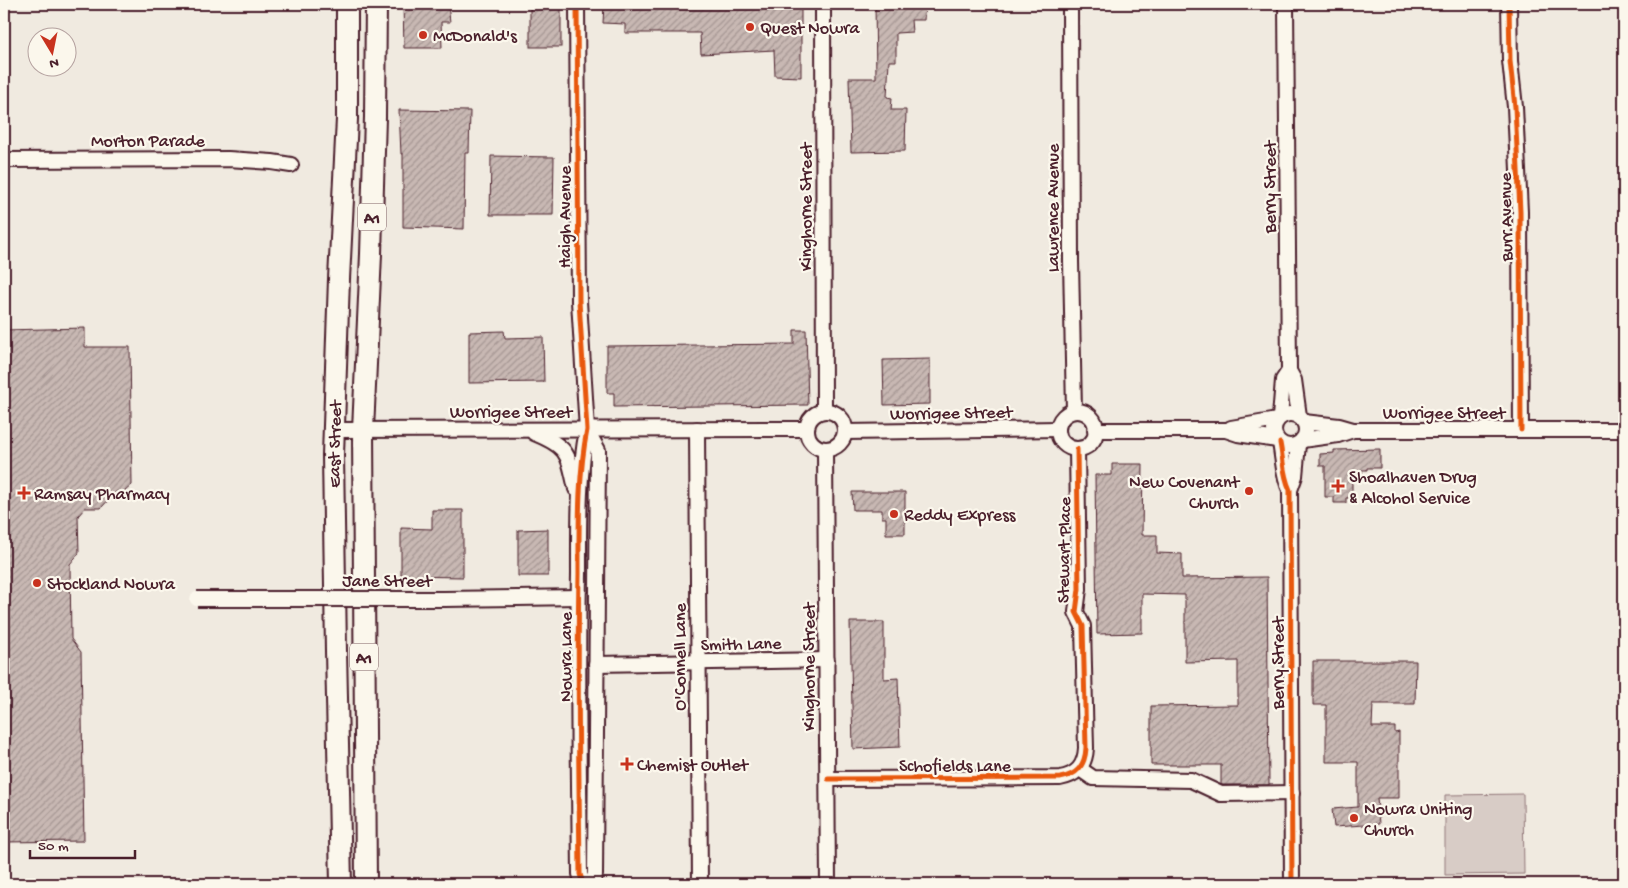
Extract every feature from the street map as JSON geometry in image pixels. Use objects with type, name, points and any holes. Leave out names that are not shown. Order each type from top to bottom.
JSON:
[{"type":"highway","name":"East Street","points":[[341,884],[334,430],[347,119],[347,4]]},
{"type":"highway","name":"East Street","points":[[366,884],[363,430],[372,225],[376,4]]},
{"type":"street","name":"Haigh Avenue","points":[[577,4],[579,301],[587,430]]},
{"type":"street","name":"Kinghorne Street","points":[[823,4],[824,411]]},
{"type":"street","name":"Lawrence Avenue","points":[[1070,4],[1071,261],[1074,411]]},
{"type":"street","name":"Berry Street","points":[[1286,4],[1289,371],[1294,380],[1301,419]]},
{"type":"street","name":"Burr Avenue","points":[[1509,4],[1510,61],[1515,107],[1520,212],[1521,430]]},
{"type":"street","name":"Morton Parade","points":[[4,160],[228,158],[291,165]]},
{"type":"street","name":"Berry Street","points":[[1278,418],[1283,380],[1289,371]]},
{"type":"street","points":[[824,411],[835,413],[840,417],[843,421],[845,432],[836,446],[825,449],[812,443],[807,429],[810,419],[824,411]]},
{"type":"street","points":[[1074,411],[1086,414],[1094,423],[1095,430],[1092,440],[1088,445],[1077,449],[1064,443],[1058,435],[1058,430],[1064,416],[1074,411]]},
{"type":"street","points":[[1095,430],[1226,430],[1289,414],[1301,419],[1306,433],[1300,442],[1287,446],[1278,441],[1226,430]]},
{"type":"street","points":[[1278,418],[1273,430],[1278,441]]},
{"type":"street","name":"Worrigee Street","points":[[1301,419],[1353,430],[1624,430]]},
{"type":"street","name":"O'Connell Lane","points":[[697,429],[700,884]]},
{"type":"street","name":"Worrigee Street","points":[[334,430],[807,429]]},
{"type":"street","name":"Nowra Lane","points":[[528,430],[551,440],[567,454],[580,504]]},
{"type":"street","name":"Nowra Lane","points":[[583,884],[580,874],[578,597],[580,504],[583,450],[587,430]]},
{"type":"street","name":"Nowra Lane","points":[[587,430],[598,450],[595,875],[592,884]]},
{"type":"street","name":"Worrigee Street","points":[[845,432],[1058,430]]},
{"type":"street","name":"Worrigee Street","points":[[1300,442],[1338,435],[1353,430]]},
{"type":"street","name":"Berry Street","points":[[1278,441],[1286,481],[1290,490]]},
{"type":"street","name":"Berry Street","points":[[1292,884],[1290,490],[1295,476],[1300,442]]},
{"type":"street","name":"Kinghorne Street","points":[[825,449],[828,884]]},
{"type":"street","name":"Stewart Place","points":[[1077,449],[1078,589],[1076,612],[1083,626],[1086,748],[1085,759],[1080,769]]},
{"type":"street","name":"Nowra Lane","points":[[578,597],[598,557]]},
{"type":"street","name":"Nowra Lane","points":[[578,597],[596,634]]},
{"type":"street","name":"Jane Street","points":[[196,599],[578,597]]},
{"type":"street","name":"Smith Lane","points":[[596,664],[827,660]]},
{"type":"street","points":[[1080,769],[1093,778],[1191,780],[1221,794],[1292,793]]},
{"type":"street","name":"Schofields Lane","points":[[828,779],[1060,778],[1071,775],[1080,769]]},
{"type":"shaded area","points":[[1523,794],[1524,874],[1445,875],[1445,795]]},
{"type":"building","name":"McDonald's","points":[[403,4],[448,5],[450,22],[441,22],[442,48],[404,48]]},
{"type":"building","points":[[530,4],[561,4],[561,47],[530,47]]},
{"type":"building","name":"Quest Nowra","points":[[604,4],[801,4],[801,77],[775,76],[774,50],[701,54],[700,33],[625,33],[625,24],[603,23]]},
{"type":"building","points":[[875,4],[925,4],[924,20],[911,20],[912,32],[896,33],[896,61],[889,61],[887,97],[892,98],[891,110],[906,110],[905,151],[851,152],[849,78],[876,78]]},
{"type":"building","points":[[399,110],[470,111],[469,153],[465,153],[464,229],[403,227],[403,154],[401,154]]},
{"type":"building","points":[[491,156],[554,157],[553,215],[490,215]]},
{"type":"building","name":"Stockland Nowra","points":[[85,328],[85,347],[130,347],[132,485],[124,492],[116,492],[101,508],[85,508],[78,516],[79,553],[70,564],[71,639],[81,652],[84,841],[4,842],[4,330]]},
{"type":"building","points":[[794,330],[806,330],[808,405],[614,407],[614,393],[607,393],[607,346],[794,344]]},
{"type":"building","points":[[504,331],[505,338],[543,337],[544,382],[469,383],[469,332]]},
{"type":"building","points":[[930,359],[930,404],[884,405],[883,360]]},
{"type":"building","name":"Shoalhaven Drug & Alcohol Service","points":[[1380,449],[1380,468],[1367,468],[1367,470],[1362,470],[1362,476],[1352,476],[1352,498],[1346,498],[1346,503],[1334,503],[1334,497],[1325,497],[1325,466],[1320,466],[1320,454],[1334,453],[1334,450]]},
{"type":"building","points":[[1112,464],[1143,464],[1142,535],[1157,535],[1157,553],[1182,554],[1182,578],[1267,577],[1269,785],[1221,785],[1221,765],[1151,765],[1151,706],[1238,705],[1238,661],[1185,662],[1185,595],[1142,594],[1142,633],[1097,634],[1095,475],[1112,475]]},
{"type":"building","name":"Reddy Express","points":[[852,492],[905,492],[905,534],[886,534],[886,518],[882,518],[882,510],[853,510]]},
{"type":"building","points":[[432,510],[463,510],[463,577],[401,576],[401,528],[432,529]]},
{"type":"building","points":[[548,529],[548,576],[518,576],[518,530]]},
{"type":"building","points":[[850,622],[884,622],[884,679],[898,678],[900,747],[853,749]]},
{"type":"building","points":[[1313,661],[1416,661],[1415,704],[1373,704],[1372,727],[1395,727],[1395,733],[1399,732],[1399,798],[1377,798],[1379,824],[1334,827],[1332,809],[1358,807],[1358,762],[1326,762],[1326,705],[1313,705]]},
{"type":"cycle path","points":[[577,4],[579,301],[587,430],[581,483],[579,538],[580,874],[583,884]]},
{"type":"cycle path","points":[[1509,4],[1510,61],[1515,107],[1520,212],[1521,430]]},
{"type":"cycle path","points":[[1280,443],[1290,490],[1292,884]]},
{"type":"cycle path","points":[[828,779],[1060,778],[1071,775],[1079,769],[1084,760],[1086,748],[1083,626],[1076,612],[1079,589],[1077,449]]},
{"type":"place","name":"Quest Nowra","points":[[750,27]]},
{"type":"place","name":"McDonald's","points":[[423,35]]},
{"type":"place","name":"Shoalhaven Drug & Alcohol Service","points":[[1338,486]]},
{"type":"place","name":"New Covenant Church","points":[[1249,491]]},
{"type":"place","name":"Ramsay Pharmacy","points":[[24,493]]},
{"type":"place","name":"Reddy Express","points":[[894,514]]},
{"type":"place","name":"Stockland Nowra","points":[[37,583]]},
{"type":"place","name":"Chemist Outlet","points":[[627,764]]},
{"type":"place","name":"Nowra Uniting Church","points":[[1354,818]]}]
